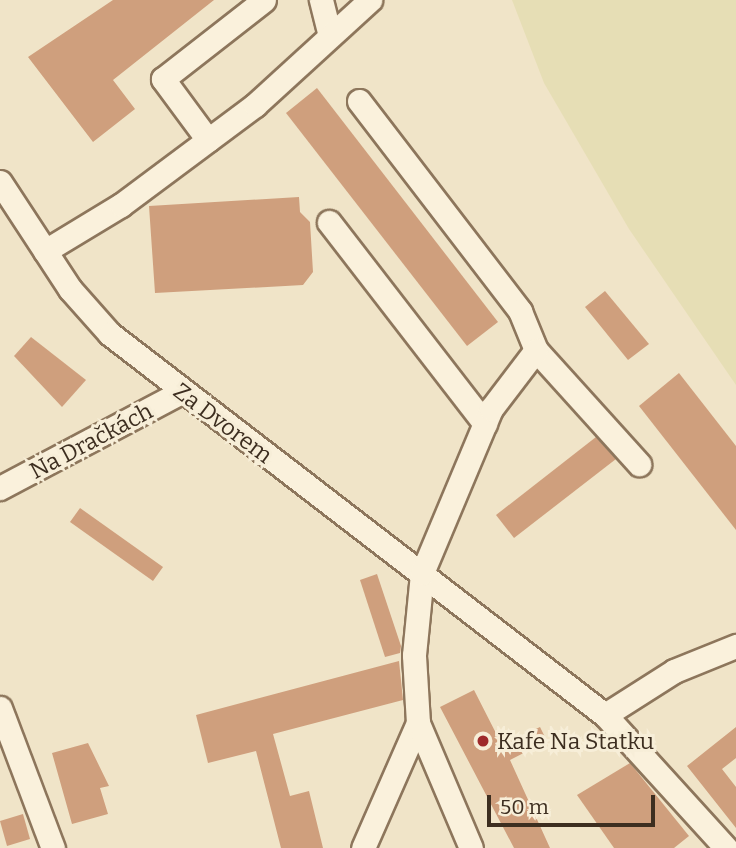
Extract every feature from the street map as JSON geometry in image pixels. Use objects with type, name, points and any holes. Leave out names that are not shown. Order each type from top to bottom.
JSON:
[{"type":"street","points":[[208,140],[163,79],[264,0]]},
{"type":"street","points":[[321,0],[329,33]]},
{"type":"street","points":[[45,251],[208,140],[370,0]]},
{"type":"street","points":[[359,101],[520,311],[536,350],[639,464]]},
{"type":"street","name":"Za Dvorem","points":[[0,182],[45,251],[110,334],[181,392],[605,715],[726,848]]},
{"type":"street","points":[[329,222],[485,424]]},
{"type":"street","points":[[471,848],[418,723],[414,654],[422,573],[485,424],[536,350]]},
{"type":"street","name":"Na Dračkách","points":[[0,488],[181,392]]},
{"type":"street","points":[[605,715],[674,671],[736,646]]},
{"type":"street","points":[[0,708],[53,848]]},
{"type":"street","points":[[363,848],[418,723]]},
{"type":"shaded area","points":[[512,0],[736,0],[736,385],[629,229],[544,83]]},
{"type":"building","points":[[113,0],[214,0],[113,80],[135,109],[93,142],[28,57]]},
{"type":"building","points":[[317,88],[498,322],[467,346],[286,113]]},
{"type":"building","points":[[299,197],[300,212],[310,222],[313,272],[303,285],[155,293],[149,206]]},
{"type":"building","points":[[605,291],[649,344],[628,360],[585,307]]},
{"type":"building","points":[[31,337],[86,380],[62,407],[14,356]]},
{"type":"building","points":[[679,373],[736,446],[736,530],[639,406]]},
{"type":"building","points":[[596,437],[616,459],[514,538],[496,515]]},
{"type":"building","points":[[80,508],[163,567],[153,581],[70,522]]},
{"type":"building","points":[[377,574],[401,646],[400,653],[385,657],[360,580]]},
{"type":"building","points":[[399,661],[403,700],[273,734],[290,796],[309,791],[323,848],[281,848],[256,751],[208,763],[196,715]]},
{"type":"building","points":[[474,690],[502,745],[540,727],[547,741],[510,760],[550,848],[514,848],[440,707]]},
{"type":"building","points":[[736,727],[736,758],[722,769],[736,787],[736,828],[687,766]]},
{"type":"building","points":[[88,743],[109,786],[100,788],[108,814],[72,824],[52,753]]},
{"type":"building","points":[[630,763],[689,836],[674,848],[614,848],[577,795]]},
{"type":"building","points":[[23,814],[30,839],[7,846],[0,821]]},
{"type":"place","name":"Kafe Na Statku","points":[[483,741]]}]
